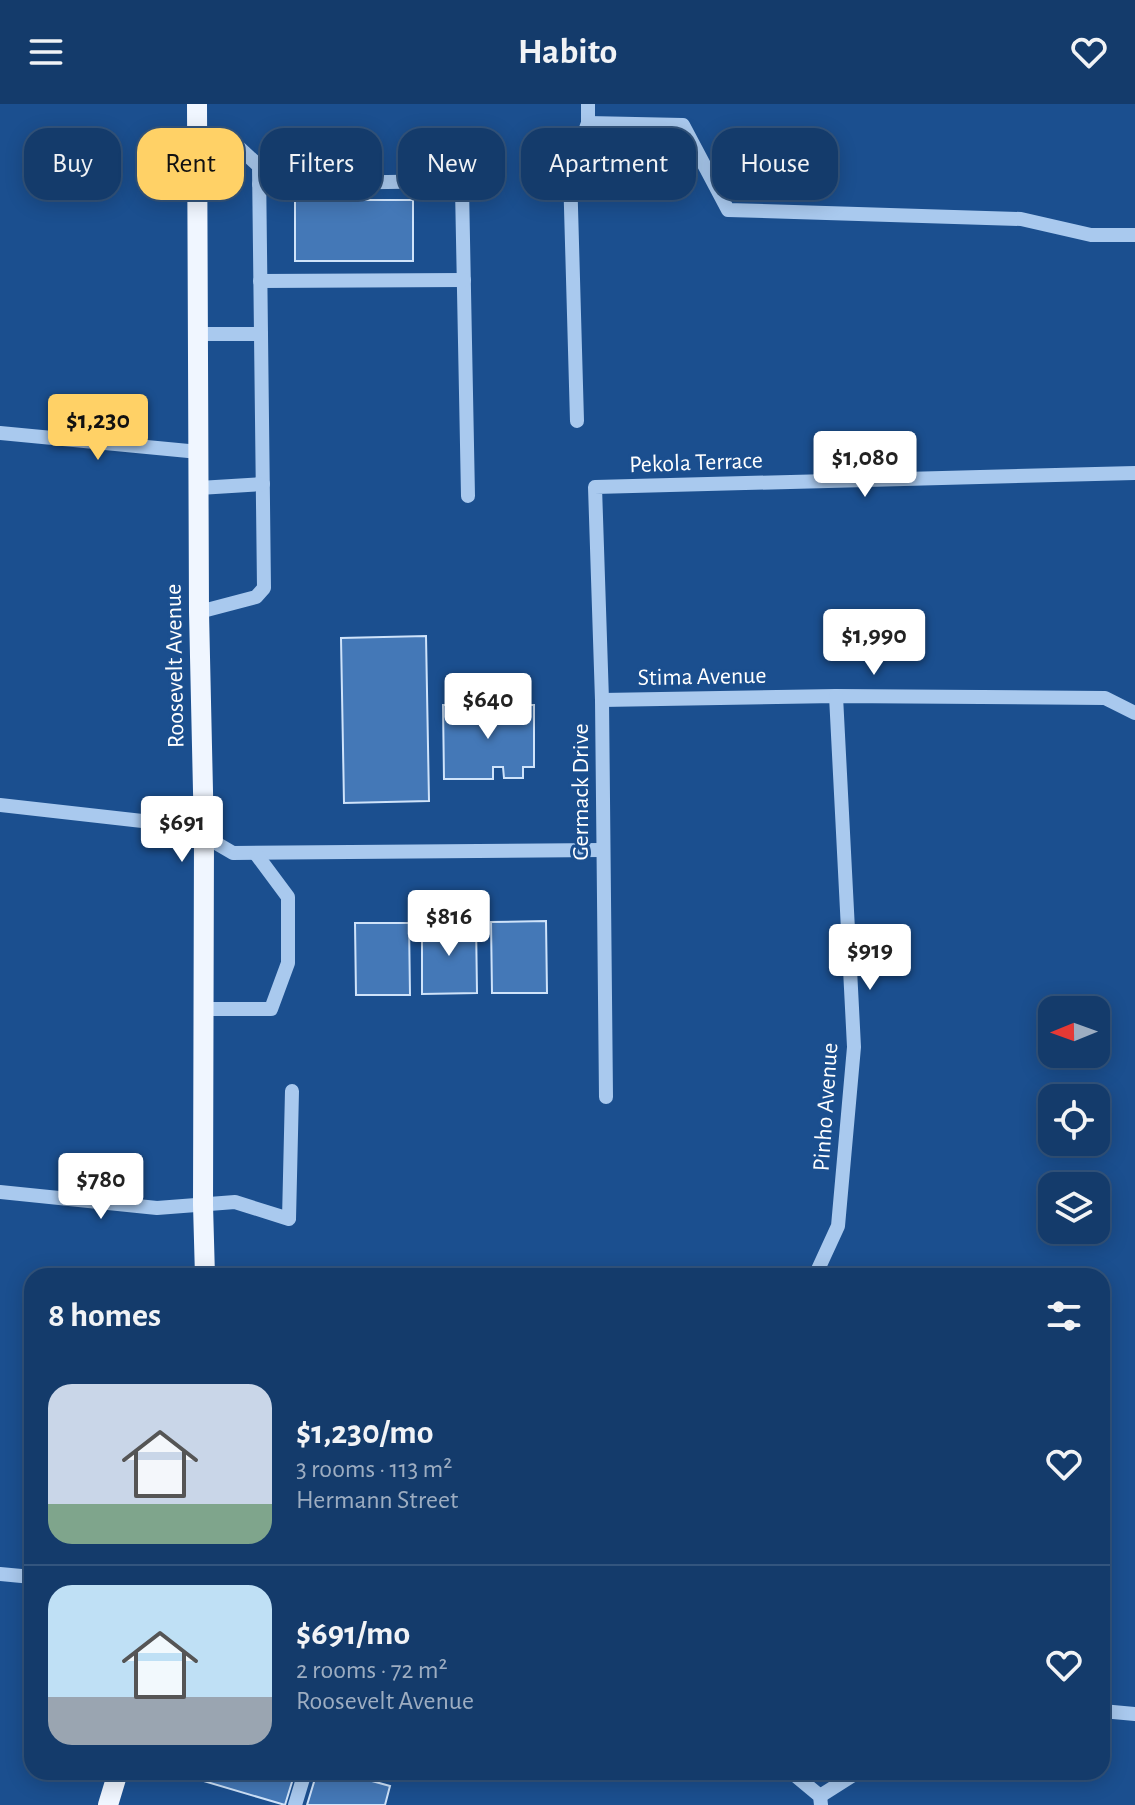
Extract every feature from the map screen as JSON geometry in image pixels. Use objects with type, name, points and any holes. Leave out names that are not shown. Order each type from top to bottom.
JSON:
[{"type":"main road","name":"Roosevelt Avenue","points":[[197,104],[198,128]]},
{"type":"main road","name":"Roosevelt Avenue","points":[[198,200],[205,1268]]},
{"type":"main road","points":[[108,1805],[116,1780]]},
{"type":"street","points":[[577,421],[570,172],[588,123],[588,104]]},
{"type":"street","points":[[588,123],[683,125],[728,210],[1021,219],[1091,235],[1135,235]]},
{"type":"street","points":[[199,612],[256,597],[264,588],[259,166],[244,152]]},
{"type":"street","points":[[259,184],[451,181],[462,188],[468,496]]},
{"type":"street","points":[[260,281],[464,280]]},
{"type":"street","points":[[198,334],[261,334]]},
{"type":"street","points":[[0,433],[199,452]]},
{"type":"street","name":"Pekola Terrace","points":[[595,487],[1135,473]]},
{"type":"street","points":[[199,488],[263,484]]},
{"type":"street","name":"Germack Drive","points":[[595,487],[602,700],[606,1097]]},
{"type":"street","name":"Stima Avenue","points":[[602,700],[836,696],[1105,698],[1135,713]]},
{"type":"street","name":"Pinho Avenue","points":[[819,1268],[838,1226],[854,1047],[836,696]]},
{"type":"street","points":[[0,805],[169,824],[204,836],[233,853],[602,850]]},
{"type":"street","points":[[204,1009],[271,1009],[288,963],[288,897],[256,854]]},
{"type":"street","points":[[0,1192],[157,1208],[235,1202],[289,1219],[292,1091]]},
{"type":"street","points":[[0,1574],[24,1576]]},
{"type":"street","points":[[1110,1712],[1135,1714]]},
{"type":"street","points":[[295,1805],[303,1780]]},
{"type":"street","points":[[800,1780],[821,1800],[847,1780]]},
{"type":"building","points":[[295,200],[413,200],[413,261],[295,261]]},
{"type":"building","points":[[426,636],[429,801],[344,803],[341,638]]},
{"type":"building","points":[[443,705],[534,705],[534,767],[523,767],[523,778],[504,778],[503,767],[493,767],[493,779],[444,779]]},
{"type":"building","points":[[476,921],[477,993],[422,994],[422,922]]},
{"type":"building","points":[[546,921],[547,993],[492,993],[491,922]]},
{"type":"building","points":[[355,923],[409,923],[410,995],[356,995]]},
{"type":"building","points":[[200,1780],[293,1780],[285,1805]]},
{"type":"building","points":[[315,1780],[372,1780],[390,1786],[385,1805],[307,1805]]}]
